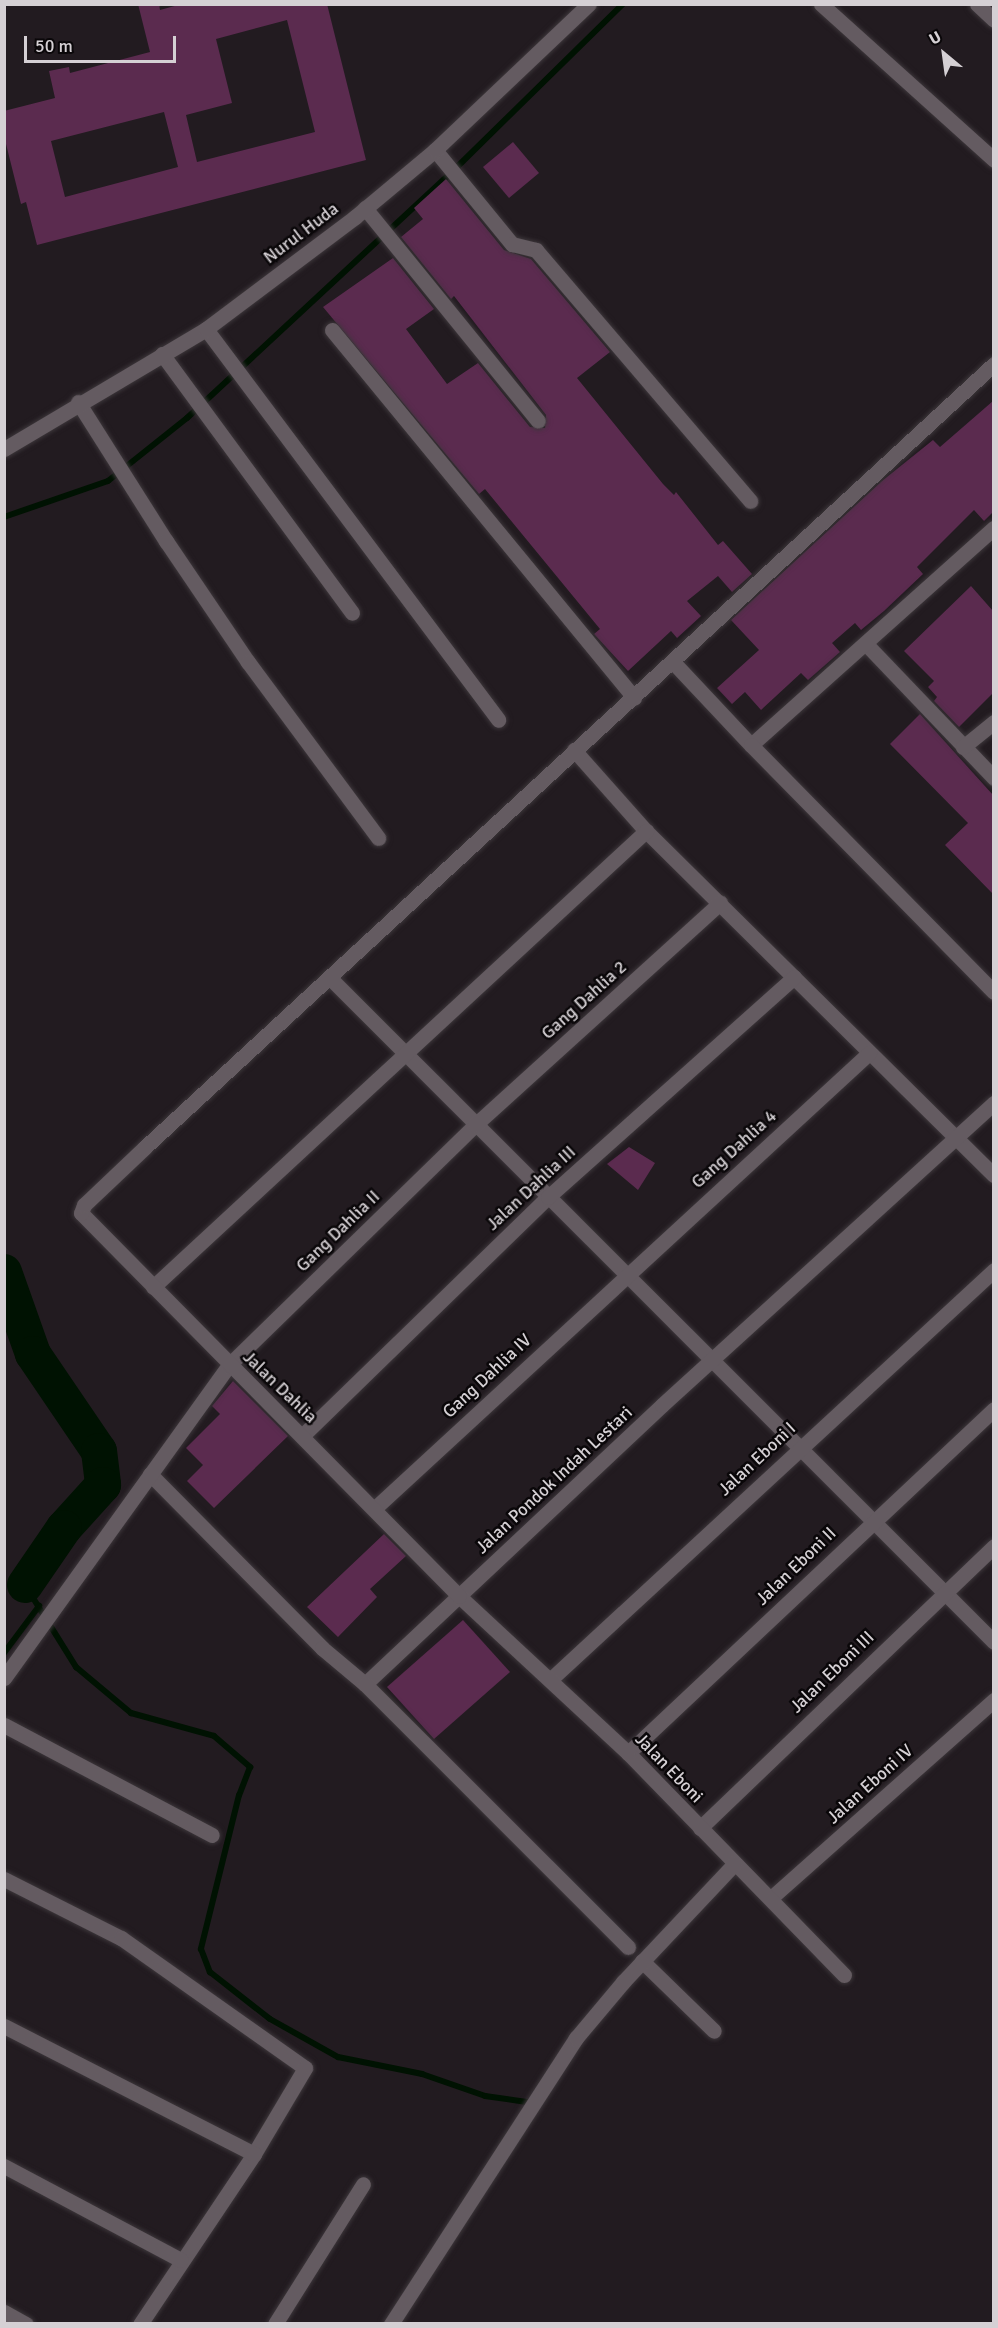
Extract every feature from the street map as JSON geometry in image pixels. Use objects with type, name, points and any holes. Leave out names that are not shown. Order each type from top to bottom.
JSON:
[{"type":"street","name":"Nurul Huda","points":[[4,449],[78,402],[206,329],[368,212],[439,155],[589,4]]},
{"type":"street","points":[[821,4],[993,160]]},
{"type":"street","points":[[977,4],[993,20]]},
{"type":"street","points":[[439,155],[512,244],[536,250],[750,501]]},
{"type":"street","points":[[368,212],[538,421]]},
{"type":"street","points":[[206,329],[498,720]]},
{"type":"street","points":[[332,330],[634,698]]},
{"type":"street","points":[[162,354],[352,613]]},
{"type":"street","points":[[993,364],[673,662],[574,750],[329,977],[407,1053],[475,1125],[714,1358],[942,1594],[993,1642]]},
{"type":"street","points":[[78,402],[248,662],[378,838]]},
{"type":"street","points":[[751,745],[867,645],[993,528]]},
{"type":"street","points":[[867,645],[993,778]]},
{"type":"street","points":[[673,662],[993,992]]},
{"type":"street","points":[[963,747],[993,722]]},
{"type":"street","points":[[574,750],[646,831],[954,1138],[993,1174]]},
{"type":"street","points":[[153,1287],[646,831]]},
{"type":"street","name":"Gang Dahlia 2","points":[[475,1125],[720,903]]},
{"type":"street","name":"Jalan Dahlia","points":[[329,977],[84,1205],[81,1213],[84,1220],[375,1508],[459,1596]]},
{"type":"street","name":"Jalan Dahlia III","points":[[302,1436],[548,1197],[794,977]]},
{"type":"street","name":"Gang Dahlia 4","points":[[625,1273],[869,1053]]},
{"type":"street","name":"Jalan Pondok Indah Lestari","points":[[365,1684],[714,1358],[993,1103]]},
{"type":"street","name":"Gang Dahlia II","points":[[4,1678],[229,1365],[475,1125]]},
{"type":"street","name":"Jalan Eboni I","points":[[551,1679],[799,1446],[993,1270]]},
{"type":"street","name":"Gang Dahlia IV","points":[[375,1508],[625,1273]]},
{"type":"street","name":"Jalan Eboni II","points":[[628,1753],[872,1520],[993,1409]]},
{"type":"street","points":[[150,1474],[322,1648],[365,1684],[628,1947]]},
{"type":"street","name":"Jalan Eboni III","points":[[700,1828],[993,1546]]},
{"type":"street","name":"Jalan Eboni","points":[[459,1596],[551,1679],[628,1753],[700,1828],[772,1897],[844,1975]]},
{"type":"street","name":"Jalan Eboni IV","points":[[772,1897],[993,1700]]},
{"type":"street","points":[[4,1725],[213,1835]]},
{"type":"street","points":[[391,2324],[576,2038],[642,1961],[735,1863]]},
{"type":"street","points":[[4,1879],[121,1938],[305,2068],[254,2154],[140,2324]]},
{"type":"street","points":[[642,1961],[714,2031]]},
{"type":"street","points":[[4,2026],[254,2154]]},
{"type":"street","points":[[4,2166],[181,2260]]},
{"type":"street","points":[[275,2324],[363,2184]]},
{"type":"street","points":[[4,2312],[26,2324]]},
{"type":"building","points":[[138,4],[159,4],[160,10],[182,4],[327,4],[366,160],[37,245],[26,202],[21,204],[4,136],[4,111],[55,98],[49,71],[69,67],[70,73],[150,52]],"holes":[[[287,20],[315,132],[197,162],[186,115],[232,103],[216,39]],[[164,112],[178,167],[65,197],[51,141]]]},
{"type":"building","points":[[513,142],[539,173],[509,198],[483,167]]},
{"type":"building","points":[[446,179],[504,250],[531,259],[610,352],[577,378],[663,484],[674,495],[676,492],[718,545],[723,541],[752,574],[732,592],[718,576],[687,601],[701,616],[677,638],[671,631],[628,671],[594,634],[600,629],[485,489],[479,494],[323,307],[393,258],[434,309],[406,329],[447,384],[478,363],[530,427],[545,428],[546,415],[454,296],[451,299],[401,237],[423,219],[414,208]]},
{"type":"building","points":[[993,401],[993,512],[984,521],[974,510],[917,567],[923,574],[884,611],[861,630],[855,623],[832,643],[840,652],[808,680],[801,673],[761,710],[745,692],[732,704],[717,688],[759,650],[731,620],[882,481],[933,440],[940,447]]},
{"type":"building","points":[[971,586],[993,611],[993,693],[959,727],[934,701],[937,697],[928,687],[934,681],[904,651]]},
{"type":"building","points":[[920,714],[993,795],[993,894],[945,845],[968,823],[890,744]]},
{"type":"building","points":[[629,1147],[655,1163],[638,1190],[607,1164]]},
{"type":"building","points":[[233,1381],[288,1436],[214,1508],[187,1481],[203,1465],[186,1448],[220,1414],[212,1406]]},
{"type":"building","points":[[384,1534],[406,1556],[370,1589],[377,1597],[338,1637],[307,1607]]},
{"type":"building","points":[[463,1620],[510,1672],[434,1739],[387,1687]]},
{"type":"waterway","points":[[4,517],[108,481],[187,418],[458,166],[623,4]]},
{"type":"waterway","points":[[4,1272],[33,1354],[99,1451],[103,1485],[64,1528],[25,1585]]},
{"type":"waterway","points":[[25,1585],[76,1667],[131,1713],[214,1736],[250,1767],[239,1795],[201,1949],[210,1972],[270,2019],[338,2057],[422,2074],[485,2096],[527,2102]]},
{"type":"waterway","points":[[4,1653],[39,1606]]}]
